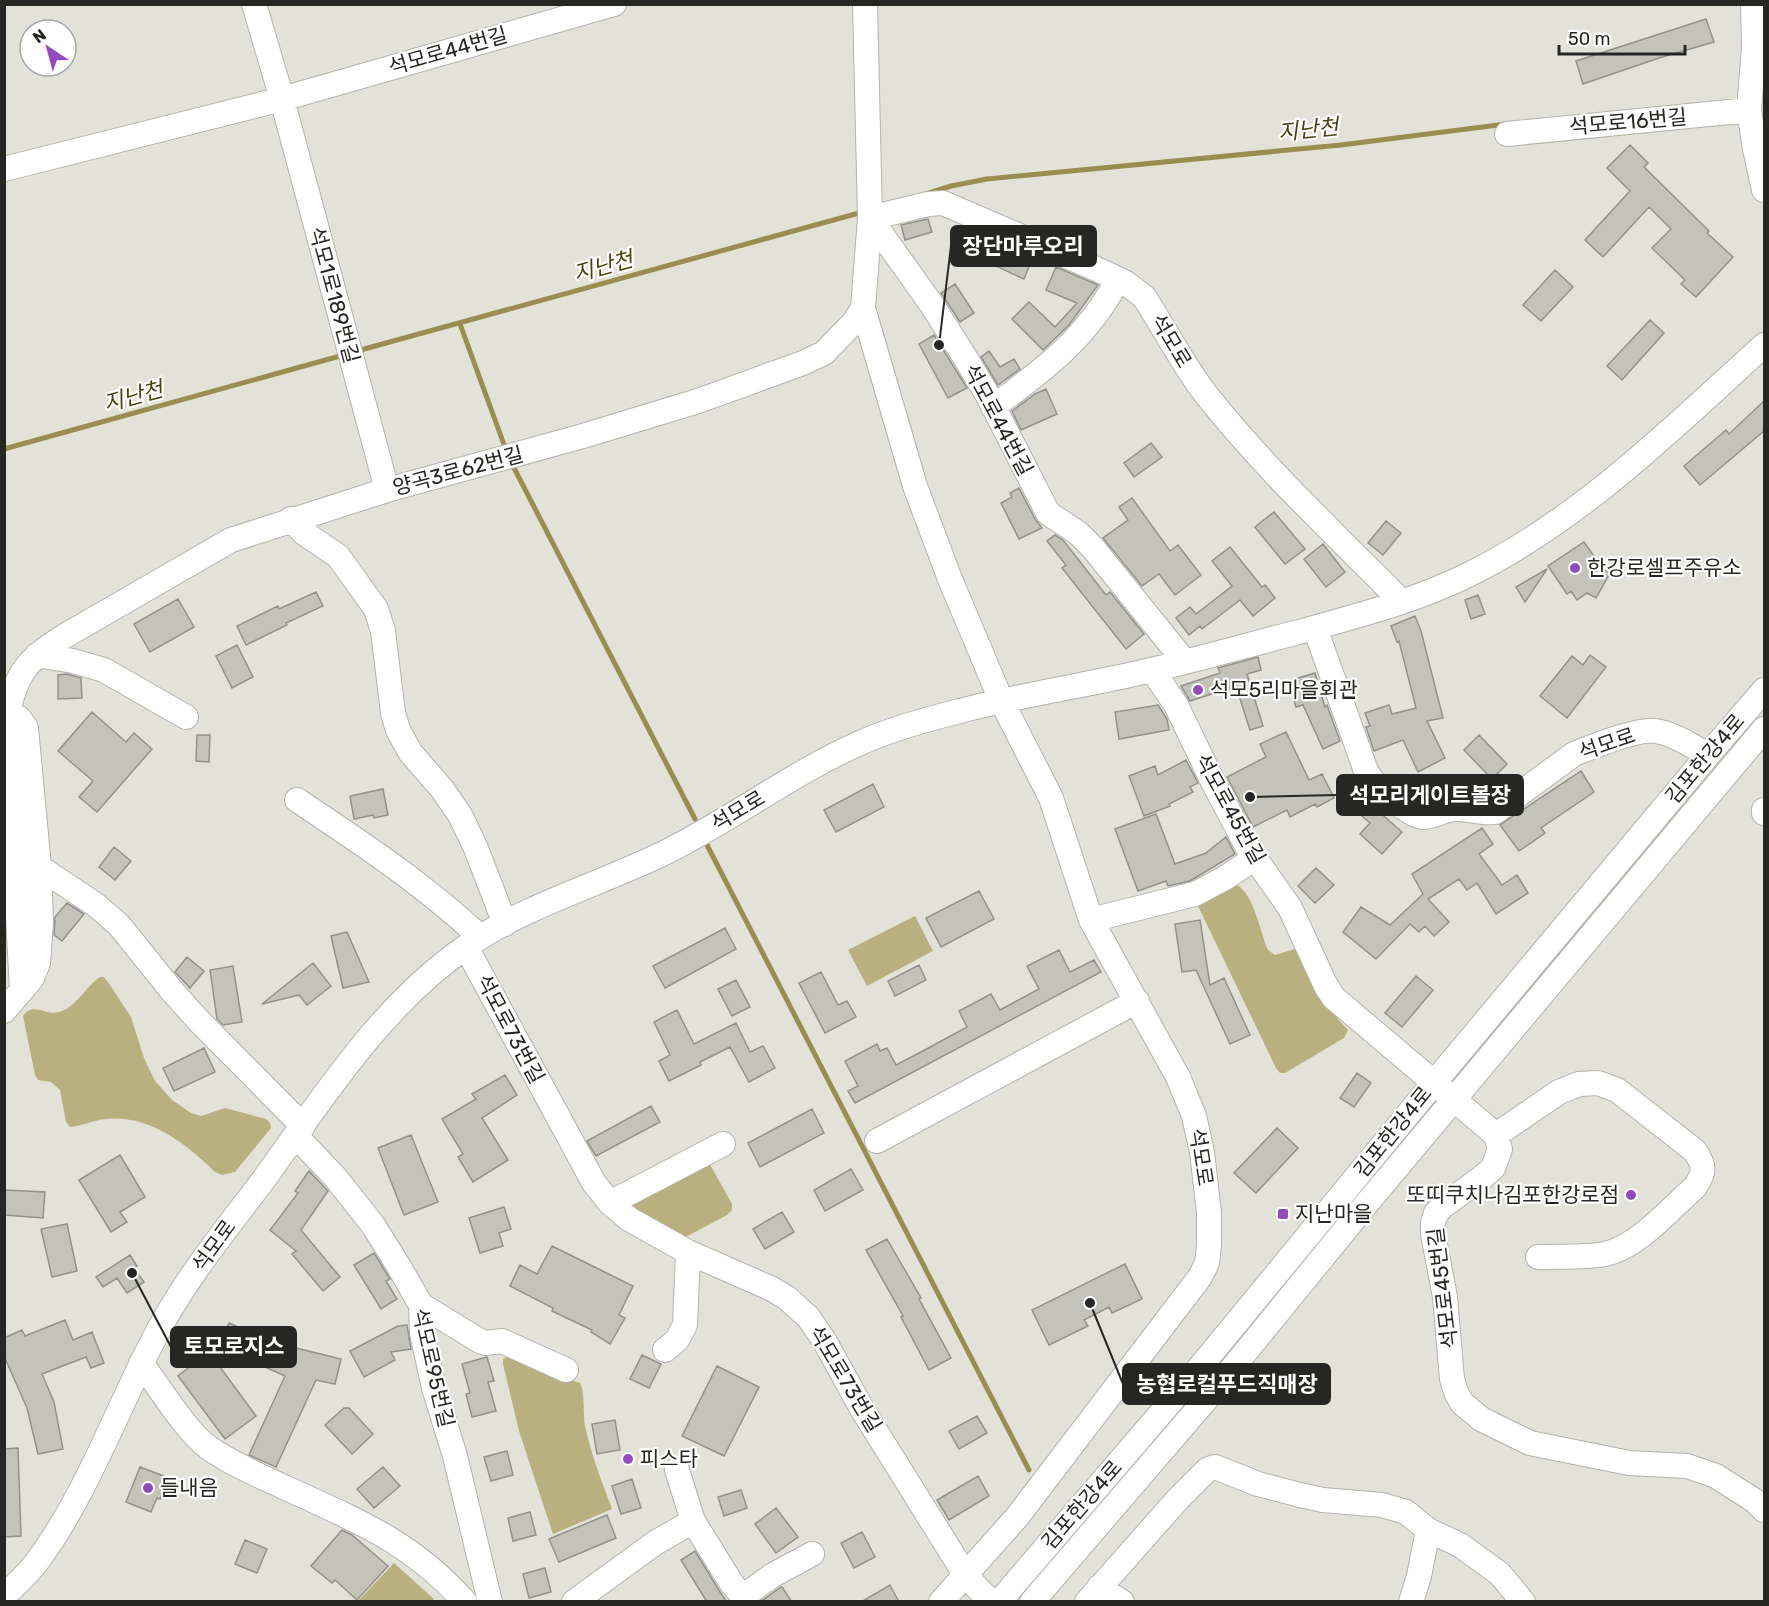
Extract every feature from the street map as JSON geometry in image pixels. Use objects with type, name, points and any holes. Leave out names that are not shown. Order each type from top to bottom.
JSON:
[{"type":"street","name":"석모1로189번길","points":[[254,4],[282,99],[387,490]]},
{"type":"street","name":"석모로44번길","points":[[282,99],[614,4]]},
{"type":"street","points":[[863,308],[870,218],[865,4]]},
{"type":"street","points":[[1753,4],[1754,46],[1749,110],[1764,190]]},
{"type":"street","points":[[4,169],[282,99]]},
{"type":"street","name":"석모로16번길","points":[[1507,134],[1749,110]]},
{"type":"street","name":"석모로","points":[[870,218],[928,204],[943,203],[1118,279],[1137,290],[1144,297],[1196,381],[1264,462],[1402,602]]},
{"type":"street","name":"석모로44번길","points":[[870,218],[932,305],[993,407],[1048,513],[1078,533],[1093,548],[1185,662]]},
{"type":"street","points":[[993,407],[1045,369],[1082,333],[1099,312],[1118,279]]},
{"type":"street","name":"석모로","points":[[863,308],[915,486],[950,579],[1002,700],[1051,798],[1098,936],[1137,1001],[1178,1077],[1194,1116],[1202,1152],[1209,1213],[1207,1263],[1200,1277],[1031,1500],[941,1602]]},
{"type":"street","name":"양곡3로62번길","points":[[6,716],[17,681],[27,664],[38,655],[63,637],[216,547],[291,519],[593,433],[698,400],[803,363],[824,353],[855,321],[863,308]]},
{"type":"street","name":"석모로","points":[[11,1596],[34,1567],[72,1508],[141,1363],[176,1299],[367,1039],[388,1015],[441,965],[473,942],[505,924],[662,854],[710,828],[759,797],[858,744],[888,731],[1002,700],[1185,662],[1315,628],[1433,592],[1509,553],[1583,502],[1670,431],[1764,345]]},
{"type":"street","points":[[291,519],[304,533],[338,556],[376,609],[383,631],[393,712],[398,730],[410,752],[442,789],[460,815],[475,846],[505,924]]},
{"type":"street","name":"석모로","points":[[1315,628],[1366,771],[1382,790],[1417,816],[1429,816],[1457,808],[1486,813],[1495,812],[1574,754],[1643,731],[1659,731],[1708,755]]},
{"type":"street","points":[[38,655],[104,670],[186,717]]},
{"type":"street","name":"석모로45번길","points":[[1152,670],[1176,705],[1233,822],[1290,908],[1326,986],[1334,998],[1496,1135],[1500,1149],[1493,1168],[1443,1206],[1436,1213],[1433,1223],[1445,1297],[1452,1379],[1462,1403],[1481,1419],[1530,1443],[1629,1463],[1687,1466],[1716,1476],[1755,1501],[1764,1510]]},
{"type":"street","name":"김포한강4로","points":[[999,1602],[1224,1339],[1433,1084],[1764,690]]},
{"type":"street","points":[[4,1011],[32,978],[38,963],[41,922],[39,867],[26,728],[19,718],[6,716],[21,990]]},
{"type":"street","name":"김포한강4로","points":[[1032,1602],[1221,1382],[1363,1208],[1764,729]]},
{"type":"street","points":[[297,800],[366,846],[454,913],[473,942]]},
{"type":"street","points":[[1091,920],[1195,894],[1255,858]]},
{"type":"street","name":"석모로95번길","points":[[39,867],[96,905],[114,920],[199,1021],[299,1131],[373,1225],[398,1265],[421,1305],[422,1333],[434,1388],[455,1456],[490,1602]]},
{"type":"street","name":"석모로73번길","points":[[473,942],[594,1183],[610,1203],[629,1219],[688,1252],[772,1289],[787,1298],[808,1317],[824,1340],[862,1410],[966,1575],[991,1602]]},
{"type":"street","points":[[878,1141],[1137,1001]]},
{"type":"street","points":[[1496,1135],[1558,1092],[1579,1084],[1598,1083],[1617,1090],[1695,1151],[1702,1162],[1702,1176],[1695,1187],[1637,1239],[1622,1249],[1604,1254],[1538,1257]]},
{"type":"street","points":[[610,1203],[723,1144]]},
{"type":"street","points":[[665,1350],[677,1340],[685,1325],[688,1252]]},
{"type":"street","points":[[421,1305],[480,1341],[486,1343],[502,1341],[566,1370]]},
{"type":"street","points":[[141,1363],[188,1426],[208,1448],[269,1480],[367,1525],[391,1539],[432,1568],[465,1602]]},
{"type":"street","points":[[1122,1602],[1093,1594],[1178,1498],[1208,1469],[1215,1467],[1258,1484],[1300,1495],[1323,1500],[1396,1508],[1406,1512],[1428,1530],[1460,1545],[1500,1574],[1523,1602]]},
{"type":"street","points":[[677,1470],[693,1521],[732,1584],[741,1594],[752,1590],[773,1575],[812,1554]]},
{"type":"street","points":[[574,1602],[656,1543],[693,1521]]},
{"type":"street","points":[[1411,1602],[1419,1576],[1428,1530]]},
{"type":"shaded area","points":[[1237,885],[1248,896],[1268,950],[1275,955],[1298,948],[1324,1004],[1348,1030],[1344,1038],[1285,1073],[1280,1073],[1276,1068],[1198,906],[1197,902],[1229,886]]},
{"type":"shaded area","points":[[915,916],[933,951],[867,986],[848,950]]},
{"type":"shaded area","points":[[100,977],[104,977],[108,982],[131,1017],[144,1058],[155,1081],[172,1100],[191,1113],[201,1116],[225,1108],[266,1119],[270,1123],[271,1128],[235,1172],[222,1175],[215,1172],[179,1141],[152,1126],[122,1119],[106,1119],[70,1127],[66,1122],[60,1090],[51,1082],[38,1080],[35,1075],[23,1016],[35,1009],[54,1013],[71,1006]]},
{"type":"shaded area","points":[[708,1161],[732,1204],[732,1210],[727,1215],[684,1238],[631,1208],[631,1204]]},
{"type":"shaded area","points":[[507,1357],[580,1383],[587,1436],[612,1509],[553,1534],[519,1431],[503,1364],[503,1359]]},
{"type":"shaded area","points":[[394,1563],[434,1599],[432,1601],[358,1601]]},
{"type":"building","points":[[1706,19],[1714,42],[1583,84],[1576,61]]},
{"type":"building","points":[[1630,145],[1648,163],[1644,167],[1733,257],[1696,297],[1681,284],[1685,280],[1652,248],[1671,229],[1649,207],[1603,257],[1585,240],[1630,191],[1607,168]]},
{"type":"building","points":[[928,219],[932,232],[905,240],[901,225]]},
{"type":"building","points":[[989,238],[1033,257],[1024,279],[969,254],[976,239],[987,243]]},
{"type":"building","points":[[1056,267],[1098,285],[1069,325],[1043,350],[1012,319],[1029,302],[1055,327],[1077,303],[1046,290]]},
{"type":"building","points":[[1555,270],[1573,287],[1541,321],[1523,305]]},
{"type":"building","points":[[955,284],[974,313],[960,322],[941,293]]},
{"type":"building","points":[[1650,320],[1664,333],[1622,380],[1607,366]]},
{"type":"building","points":[[934,335],[967,388],[948,398],[919,344]]},
{"type":"building","points":[[989,351],[1000,367],[1014,359],[1020,369],[998,385],[981,357]]},
{"type":"building","points":[[1046,389],[1057,414],[1021,430],[1012,411]]},
{"type":"building","points":[[1764,401],[1764,431],[1700,485],[1684,466],[1726,430],[1729,434]]},
{"type":"building","points":[[1151,443],[1162,457],[1134,477],[1124,463]]},
{"type":"building","points":[[1019,488],[1042,528],[1019,539],[1001,503],[1012,497],[1010,493]]},
{"type":"building","points":[[1132,498],[1170,551],[1178,545],[1201,575],[1175,595],[1159,574],[1142,586],[1103,538],[1128,520],[1119,507]]},
{"type":"building","points":[[1274,512],[1305,549],[1285,564],[1255,527]]},
{"type":"building","points":[[1386,521],[1401,533],[1383,555],[1368,543]]},
{"type":"building","points":[[1055,535],[1063,540],[1106,595],[1110,592],[1144,634],[1126,649],[1062,568],[1066,565],[1047,541]]},
{"type":"building","name":"한강로셀프주유소","points":[[1584,542],[1603,569],[1610,573],[1596,598],[1587,593],[1577,600],[1571,591],[1567,594],[1548,566]]},
{"type":"building","points":[[1323,544],[1345,572],[1326,587],[1304,559]]},
{"type":"building","points":[[1230,547],[1262,587],[1265,585],[1275,598],[1253,616],[1240,600],[1202,629],[1200,626],[1189,635],[1176,618],[1190,607],[1196,614],[1232,586],[1212,561]]},
{"type":"building","points":[[1547,569],[1525,602],[1516,587]]},
{"type":"building","points":[[316,592],[323,606],[246,645],[237,626],[278,606],[279,609]]},
{"type":"building","points":[[1478,595],[1485,614],[1471,619],[1465,600]]},
{"type":"building","points":[[178,599],[194,627],[150,652],[134,624]]},
{"type":"building","points":[[1415,616],[1421,631],[1443,718],[1427,721],[1445,758],[1418,772],[1403,740],[1374,751],[1366,727],[1370,726],[1365,713],[1389,705],[1392,714],[1416,708],[1399,641],[1397,642],[1391,626]]},
{"type":"building","points":[[237,645],[253,677],[232,688],[216,656]]},
{"type":"building","points":[[1590,655],[1606,667],[1567,718],[1540,696],[1572,656],[1583,665]]},
{"type":"building","points":[[1258,657],[1261,670],[1247,674],[1263,726],[1250,730],[1236,686],[1190,701],[1181,686],[1220,673],[1218,668]]},
{"type":"building","points":[[1315,673],[1325,707],[1327,705],[1340,741],[1323,749],[1303,705],[1296,707],[1288,681]]},
{"type":"building","points":[[67,674],[81,678],[82,698],[58,699],[58,675]]},
{"type":"building","points":[[1158,705],[1167,719],[1169,730],[1119,739],[1115,712]]},
{"type":"building","points":[[92,712],[126,742],[134,733],[152,749],[97,812],[79,797],[93,781],[58,751]]},
{"type":"building","points":[[1286,732],[1309,780],[1322,774],[1334,798],[1317,807],[1315,804],[1290,817],[1287,810],[1253,827],[1227,777],[1266,757],[1260,744]]},
{"type":"building","points":[[197,735],[210,735],[209,762],[196,761]]},
{"type":"building","points":[[1479,735],[1507,764],[1492,779],[1464,750]]},
{"type":"building","points":[[1186,760],[1198,783],[1190,787],[1193,792],[1169,804],[1170,806],[1144,816],[1129,776],[1155,766],[1158,775]]},
{"type":"building","points":[[1581,771],[1594,792],[1541,828],[1545,833],[1519,851],[1500,825]]},
{"type":"building","points":[[873,784],[884,807],[836,832],[824,810]]},
{"type":"building","points":[[383,789],[388,815],[354,819],[350,796]]},
{"type":"building","points":[[1369,797],[1380,807],[1377,810],[1402,832],[1382,854],[1360,834],[1370,823],[1356,811]]},
{"type":"building","points":[[1156,814],[1175,864],[1206,853],[1226,837],[1235,854],[1190,881],[1168,886],[1166,881],[1138,891],[1115,829]]},
{"type":"building","points":[[1482,828],[1493,844],[1479,854],[1502,885],[1517,875],[1528,893],[1496,914],[1477,883],[1467,890],[1459,879],[1428,899],[1449,922],[1434,936],[1425,926],[1419,932],[1410,924],[1376,959],[1343,932],[1361,907],[1390,925],[1423,894],[1412,874]]},
{"type":"building","points":[[114,847],[131,861],[115,880],[99,867]]},
{"type":"building","points":[[1316,868],[1334,885],[1315,903],[1298,886]]},
{"type":"building","points":[[979,891],[994,919],[941,947],[926,918]]},
{"type":"building","points":[[67,903],[84,914],[62,941],[54,935],[55,917]]},
{"type":"building","points":[[1200,920],[1210,985],[1224,978],[1250,1035],[1230,1044],[1196,970],[1182,972],[1175,924]]},
{"type":"building","points":[[725,928],[736,949],[665,988],[653,966]]},
{"type":"building","points":[[347,932],[369,982],[343,988],[331,936]]},
{"type":"building","points":[[1059,950],[1070,972],[1094,960],[1101,972],[855,1103],[848,1091],[858,1086],[845,1061],[877,1044],[880,1051],[887,1048],[896,1065],[923,1051],[967,1027],[959,1011],[991,994],[1000,1010],[1039,989],[1027,966]]},
{"type":"building","points":[[187,957],[204,971],[190,988],[175,972]]},
{"type":"building","points":[[313,963],[331,986],[307,1005],[299,995],[262,1004]]},
{"type":"building","points":[[919,965],[926,980],[895,996],[888,981]]},
{"type":"building","points":[[233,966],[242,1022],[223,1025],[217,1019],[210,970]]},
{"type":"building","points":[[821,972],[838,1005],[847,1001],[856,1017],[825,1033],[799,983]]},
{"type":"building","points":[[1416,976],[1433,990],[1402,1027],[1385,1013]]},
{"type":"building","points":[[736,980],[750,1007],[732,1016],[718,989]]},
{"type":"building","points":[[677,1010],[694,1044],[736,1023],[750,1052],[763,1046],[775,1068],[749,1082],[730,1047],[669,1081],[659,1061],[670,1055],[654,1022]]},
{"type":"building","points":[[204,1048],[215,1072],[174,1091],[163,1068]]},
{"type":"building","points":[[1357,1073],[1371,1083],[1354,1107],[1340,1098]]},
{"type":"building","points":[[505,1075],[517,1095],[482,1118],[508,1160],[473,1182],[458,1157],[463,1154],[442,1119],[476,1099],[472,1094]]},
{"type":"building","points":[[651,1106],[660,1122],[596,1156],[587,1141]]},
{"type":"building","points":[[812,1109],[824,1133],[760,1167],[748,1143]]},
{"type":"building","points":[[1277,1128],[1298,1148],[1256,1193],[1234,1173]]},
{"type":"building","points":[[411,1135],[438,1202],[404,1215],[378,1148]]},
{"type":"building","points":[[120,1155],[145,1197],[120,1212],[127,1222],[111,1232],[79,1180]]},
{"type":"building","points":[[851,1169],[863,1190],[825,1211],[814,1190]]},
{"type":"building","points":[[309,1171],[328,1191],[301,1230],[340,1277],[323,1291],[292,1254],[296,1251],[270,1230],[298,1193],[295,1191]]},
{"type":"building","points":[[4,1190],[45,1192],[43,1218],[4,1215]]},
{"type":"building","points":[[504,1207],[511,1229],[499,1233],[503,1246],[480,1253],[469,1218]]},
{"type":"building","points":[[782,1212],[794,1232],[765,1249],[753,1229]]},
{"type":"building","points":[[67,1224],[77,1271],[52,1277],[41,1229]]},
{"type":"building","points":[[887,1239],[921,1298],[919,1299],[951,1358],[929,1370],[901,1317],[903,1316],[866,1250]]},
{"type":"building","points":[[552,1246],[633,1286],[619,1315],[625,1318],[610,1344],[591,1332],[592,1330],[552,1311],[553,1308],[510,1286],[520,1265],[537,1274]]},
{"type":"building","points":[[374,1253],[390,1279],[386,1281],[397,1299],[381,1309],[354,1265]]},
{"type":"building","points":[[130,1255],[137,1266],[134,1268],[144,1282],[127,1293],[117,1278],[103,1287],[96,1277]]},
{"type":"building","points":[[1125,1264],[1142,1299],[1112,1313],[1109,1307],[1084,1320],[1088,1326],[1049,1345],[1032,1310]]},
{"type":"building","points":[[65,1320],[73,1340],[92,1332],[104,1363],[91,1368],[86,1357],[42,1374],[54,1402],[63,1449],[38,1454],[27,1408],[4,1356],[4,1338],[22,1330],[25,1336]]},
{"type":"building","points":[[229,1323],[272,1342],[341,1359],[335,1384],[316,1380],[276,1467],[249,1455],[285,1376],[218,1346]]},
{"type":"building","points":[[407,1325],[411,1349],[391,1352],[395,1360],[364,1377],[350,1351],[398,1326]]},
{"type":"building","points":[[209,1352],[256,1416],[225,1439],[178,1376]]},
{"type":"building","points":[[642,1355],[661,1364],[649,1388],[630,1379]]},
{"type":"building","points":[[487,1357],[494,1381],[488,1382],[496,1411],[472,1417],[466,1394],[470,1393],[462,1364]]},
{"type":"building","points":[[717,1366],[759,1387],[724,1456],[682,1436]]},
{"type":"building","points":[[344,1408],[349,1408],[373,1434],[352,1454],[325,1425]]},
{"type":"building","points":[[977,1416],[987,1433],[959,1449],[949,1431]]},
{"type":"building","points":[[615,1420],[620,1450],[597,1454],[592,1424]]},
{"type":"building","points":[[18,1448],[21,1536],[4,1537],[4,1449]]},
{"type":"building","points":[[507,1451],[513,1475],[491,1481],[484,1457]]},
{"type":"building","name":"들내음","points":[[140,1467],[169,1478],[160,1499],[157,1498],[151,1512],[126,1502]]},
{"type":"building","points":[[383,1467],[400,1486],[374,1508],[357,1489]]},
{"type":"building","points":[[978,1476],[989,1496],[949,1520],[937,1500]]},
{"type":"building","points":[[632,1479],[641,1508],[621,1514],[612,1486]]},
{"type":"building","points":[[741,1490],[747,1508],[724,1516],[718,1497]]},
{"type":"building","points":[[776,1508],[798,1537],[776,1553],[755,1524]]},
{"type":"building","points":[[530,1512],[536,1535],[513,1541],[508,1518]]},
{"type":"building","points":[[607,1515],[616,1538],[559,1562],[549,1539]]},
{"type":"building","points":[[342,1530],[352,1535],[388,1566],[357,1600],[335,1580],[332,1583],[311,1566]]},
{"type":"building","points":[[862,1532],[875,1557],[854,1568],[841,1543]]},
{"type":"building","points":[[245,1540],[267,1549],[257,1573],[235,1564]]},
{"type":"building","points":[[695,1551],[727,1602],[707,1602],[681,1560]]},
{"type":"building","points":[[545,1568],[551,1592],[529,1598],[523,1574]]},
{"type":"building","points":[[890,1585],[899,1602],[861,1602]]},
{"type":"building","points":[[781,1587],[792,1602],[760,1602]]},
{"type":"waterway","name":"지난천","points":[[926,194],[987,179],[1341,145],[1506,124]]},
{"type":"waterway","name":"지난천","points":[[357,351],[859,213]]},
{"type":"waterway","points":[[460,324],[506,450]]},
{"type":"waterway","name":"지난천","points":[[4,449],[340,356]]},
{"type":"waterway","points":[[513,466],[695,819]]},
{"type":"waterway","points":[[707,845],[1029,1470]]},
{"type":"place","name":"장단마루오리","points":[[939,345]]},
{"type":"place","name":"한강로셀프주유소","points":[[1575,568]]},
{"type":"place","name":"석모5리마을회관","points":[[1198,690]]},
{"type":"place","name":"석모리게이트볼장","points":[[1250,797]]},
{"type":"place","name":"또띠쿠치나김포한강로점","points":[[1631,1195]]},
{"type":"place","name":"지난마을","points":[[1283,1214]]},
{"type":"place","name":"토모로지스","points":[[132,1273]]},
{"type":"place","name":"농협로컬푸드직매장","points":[[1090,1303]]},
{"type":"place","name":"피스타","points":[[628,1459]]},
{"type":"place","name":"들내음","points":[[148,1488]]}]
